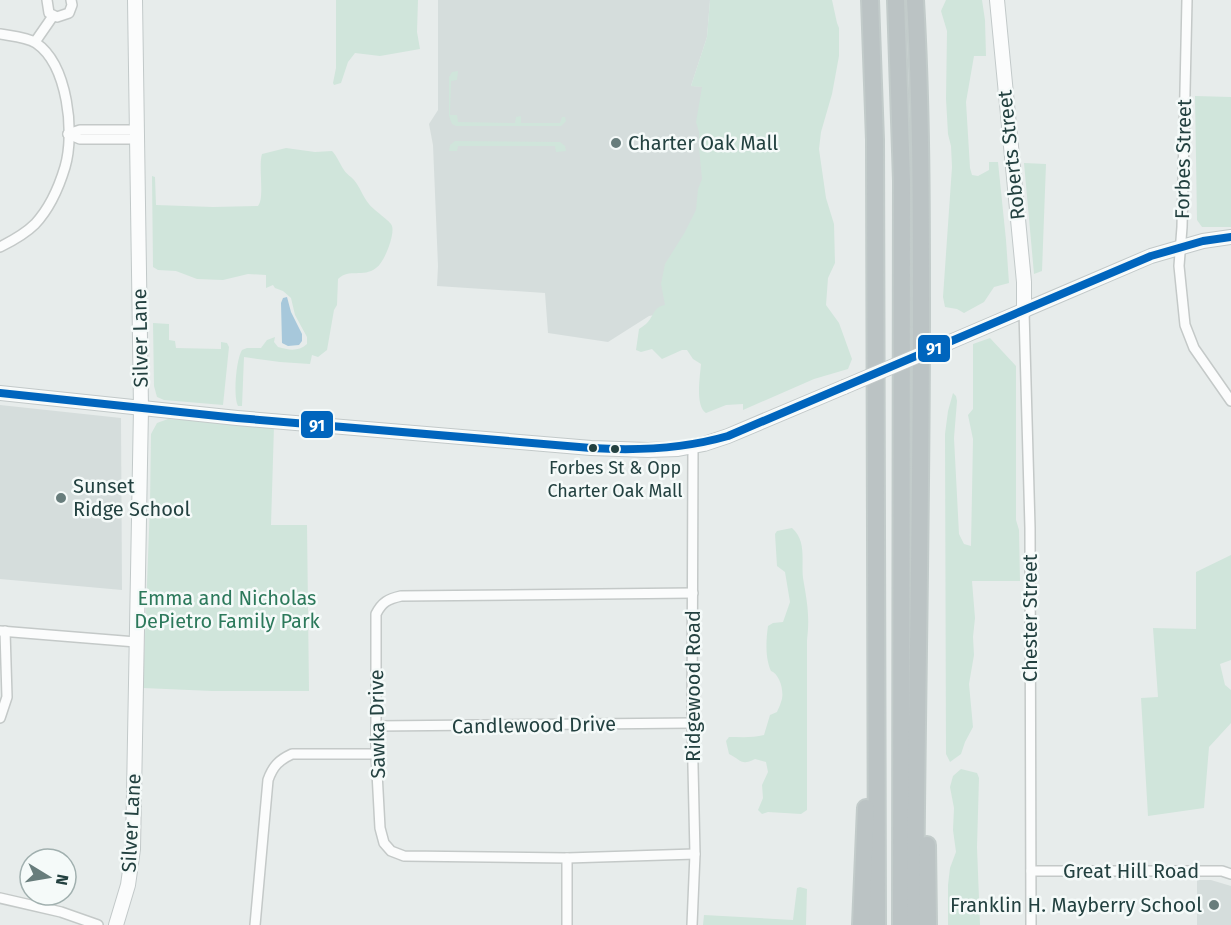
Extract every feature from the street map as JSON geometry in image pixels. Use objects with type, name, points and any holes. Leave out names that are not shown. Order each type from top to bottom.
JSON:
[{"type":"highway","points":[[870,0],[875,140],[877,925]]},
{"type":"highway","points":[[887,0],[893,170],[892,925]]},
{"type":"highway","points":[[896,0],[902,181],[901,925]]},
{"type":"highway","points":[[915,0],[921,174],[921,517],[915,925]]},
{"type":"highway","points":[[861,925],[867,797],[877,739]]},
{"type":"highway","points":[[916,772],[923,793],[927,817],[928,925]]},
{"type":"highway","points":[[906,925],[909,856],[916,794]]},
{"type":"main road","name":"Silver Lane","points":[[116,925],[128,885],[133,849],[141,408],[135,0]]},
{"type":"main road","name":"Roberts Street","points":[[997,0],[1024,282],[1024,311]]},
{"type":"main road","points":[[1180,247],[1231,237]]},
{"type":"main road","name":"Forbes Street","points":[[0,393],[141,408],[591,448],[648,450],[693,446],[728,436],[1151,256],[1180,247]]},
{"type":"street","points":[[46,0],[46,9],[53,16],[62,17],[69,13],[71,0]]},
{"type":"street","name":"Forbes Street","points":[[1180,247],[1187,0]]},
{"type":"street","points":[[35,42],[53,16]]},
{"type":"street","points":[[0,34],[35,42],[45,51],[58,71],[65,90],[68,135],[65,166],[48,207],[34,225],[16,239],[0,247]]},
{"type":"street","points":[[68,135],[80,139],[137,135]]},
{"type":"street","points":[[1180,247],[1179,266],[1185,325],[1194,348],[1231,401]]},
{"type":"street","name":"Chester Street","points":[[1024,311],[1030,528],[1031,925]]},
{"type":"street","name":"Ridgewood Road","points":[[692,925],[695,854],[692,723],[693,446]]},
{"type":"street","name":"Sawka Drive","points":[[693,593],[401,596],[387,599],[376,614],[376,754],[380,828],[384,843],[391,851],[404,856],[567,858],[695,854]]},
{"type":"street","points":[[0,718],[7,697],[2,631],[136,642]]},
{"type":"street","name":"Candlewood Drive","points":[[376,726],[692,723]]},
{"type":"street","points":[[255,925],[268,780],[272,769],[280,759],[292,754],[376,754]]},
{"type":"street","points":[[567,858],[567,925]]},
{"type":"street","name":"Great Hill Road","points":[[1031,871],[1222,871],[1231,874]]},
{"type":"street","points":[[0,898],[61,912],[98,925]]},
{"type":"shaded area","points":[[438,0],[710,0],[707,37],[691,86],[739,88],[701,306],[649,316],[608,342],[548,333],[545,293],[437,286],[433,145],[429,124],[438,110]]},
{"type":"shaded area","name":"Sunset Ridge School","points":[[0,405],[121,418],[122,590],[0,579]]},
{"type":"shaded area","name":"Franklin H. Mayberry School","points":[[1197,880],[1211,880],[1231,886],[1231,925],[1197,925]]},
{"type":"green space","points":[[336,0],[418,0],[417,32],[420,49],[380,56],[355,53],[348,62],[341,83],[334,85]]},
{"type":"green space","points":[[710,0],[832,0],[839,28],[839,56],[819,149],[826,198],[834,224],[835,263],[828,278],[826,305],[839,323],[852,359],[848,369],[814,379],[743,410],[743,404],[726,405],[706,413],[699,398],[701,364],[693,359],[687,350],[662,359],[652,349],[641,352],[636,350],[639,329],[647,323],[656,310],[665,305],[661,284],[665,264],[696,210],[698,189],[702,179],[699,132],[696,122],[702,87],[691,86],[707,37]]},
{"type":"green space","points":[[946,0],[982,0],[986,56],[974,56],[966,102],[970,168],[972,175],[978,176],[989,170],[989,162],[998,162],[1009,283],[994,287],[984,302],[964,313],[945,307],[943,297],[952,167],[946,99],[947,31],[941,11]]},
{"type":"green space","points":[[458,71],[457,80],[451,81],[450,115],[457,115],[458,122],[515,123],[516,117],[521,116],[521,123],[560,123],[562,117],[565,117],[566,121],[561,126],[456,126],[452,124],[449,116],[449,77],[452,72]]},
{"type":"green space","points":[[1195,96],[1231,97],[1231,227],[1202,227],[1197,220]]},
{"type":"green space","points":[[455,141],[560,142],[565,146],[566,151],[556,152],[555,146],[458,146],[457,151],[449,151],[450,145]]},
{"type":"green space","points":[[286,148],[315,152],[332,151],[369,204],[391,224],[392,236],[385,255],[376,268],[371,271],[347,274],[338,279],[337,305],[334,310],[327,350],[318,357],[312,355],[310,364],[244,357],[242,406],[238,406],[236,378],[242,350],[261,348],[267,340],[275,337],[274,342],[278,347],[297,349],[307,344],[307,337],[295,315],[291,298],[273,285],[266,288],[266,275],[248,274],[223,280],[197,279],[176,271],[158,270],[153,267],[152,176],[155,177],[156,205],[258,206],[261,196],[262,154]]},
{"type":"green space","points":[[1024,163],[1046,164],[1042,271],[1034,274]]},
{"type":"green space","points":[[153,323],[169,324],[169,340],[175,341],[176,348],[221,349],[221,342],[227,343],[229,347],[223,405],[164,400],[157,397],[154,386]]},
{"type":"green space","points":[[990,338],[1016,366],[1016,520],[1019,530],[1020,581],[972,581],[975,618],[974,655],[969,684],[973,727],[961,754],[950,762],[946,754],[945,434],[953,393],[957,401],[954,438],[959,534],[964,544],[971,546],[973,439],[968,415],[973,409],[973,344]]},
{"type":"green space","name":"Emma and Nicholas DePietro Family Park","points":[[168,419],[274,426],[271,525],[307,525],[309,691],[143,688],[151,434],[157,423]]},
{"type":"green space","points":[[792,528],[802,545],[808,616],[807,810],[801,814],[768,812],[762,814],[758,810],[763,798],[762,785],[768,772],[766,762],[755,759],[747,762],[741,761],[729,754],[726,741],[729,737],[764,735],[770,715],[777,712],[781,703],[782,689],[777,676],[769,666],[767,637],[768,626],[783,622],[790,602],[785,572],[777,566],[775,534],[777,531]]},
{"type":"green space","points":[[1231,555],[1231,660],[1220,664],[1225,685],[1231,690],[1231,723],[1209,747],[1204,808],[1148,816],[1141,698],[1158,697],[1153,628],[1196,629],[1196,572]]},
{"type":"green space","points":[[961,769],[977,773],[979,778],[977,847],[980,925],[948,925],[948,885],[950,868],[956,852],[953,830],[954,808],[950,787],[953,776]]},
{"type":"green space","points":[[797,888],[807,889],[806,925],[703,925],[704,915],[793,920]]},
{"type":"water","points":[[287,297],[291,312],[302,334],[302,341],[299,345],[288,346],[282,343],[281,303],[283,298]]},
{"type":"transit line","name":"91","points":[[0,393],[237,418],[591,448],[643,449],[677,446],[728,436],[1151,256],[1203,241],[1231,237]]},
{"type":"place","name":"Charter Oak Mall","points":[[616,143]]},
{"type":"place","name":"Forbes St & Opp Charter Oak Mall","points":[[615,449]]},
{"type":"place","name":"Sunset Ridge School","points":[[61,498]]},
{"type":"place","name":"Franklin H. Mayberry School","points":[[1214,905]]}]
